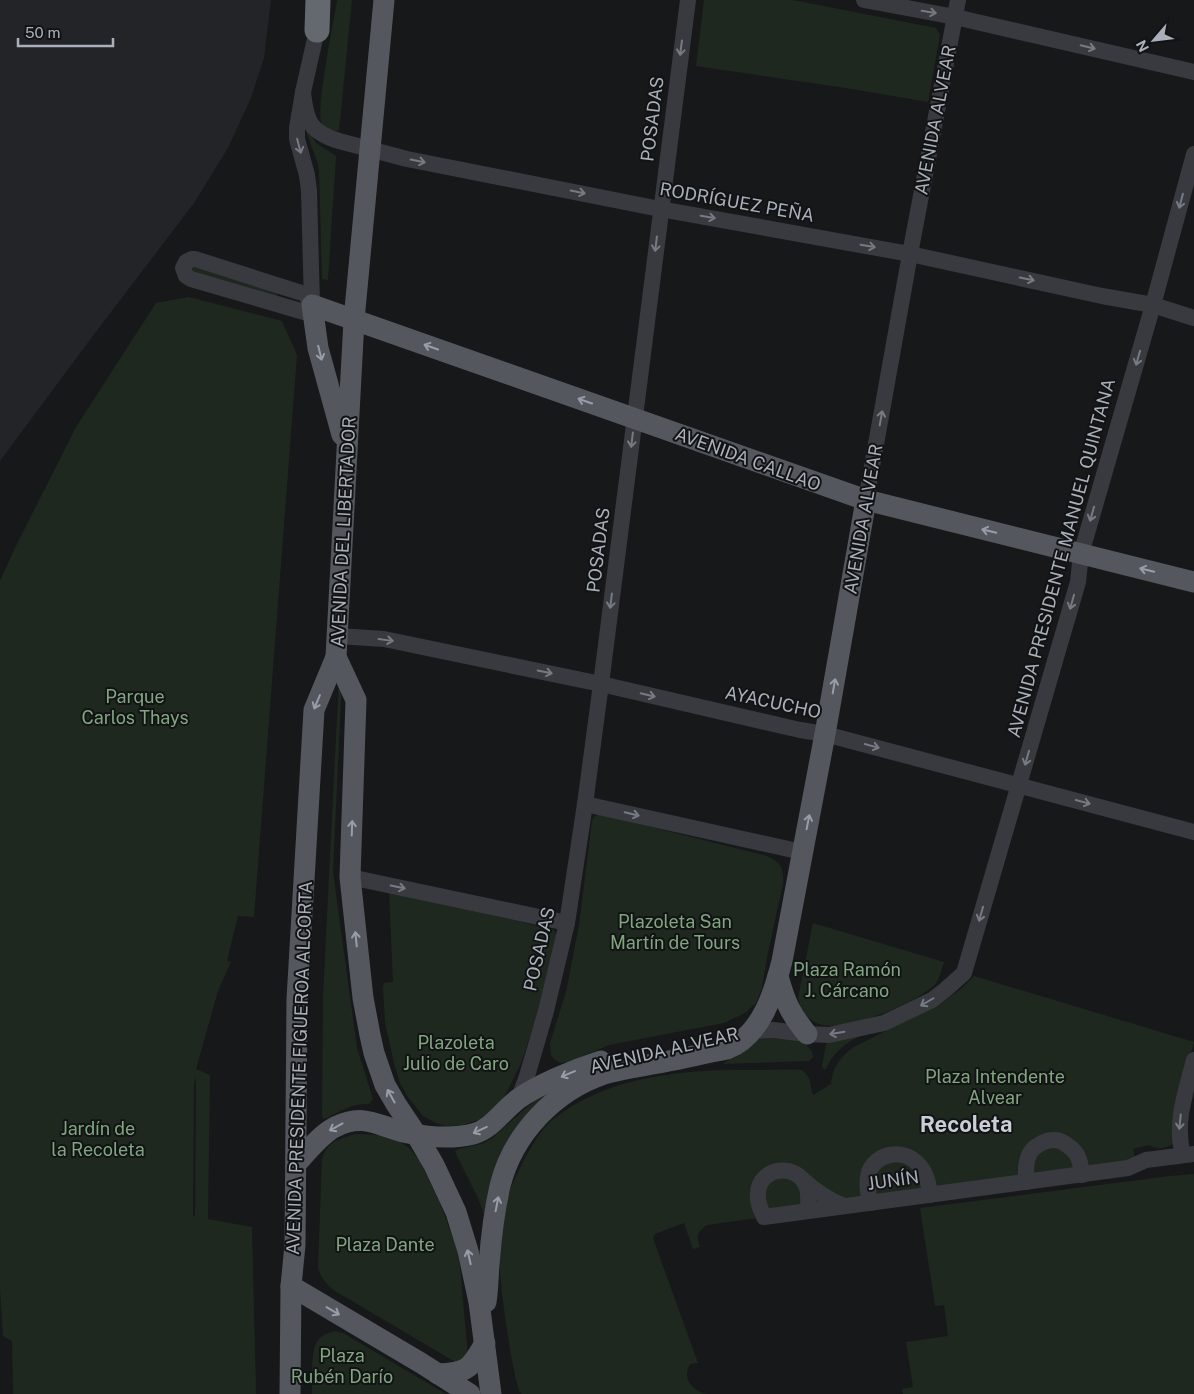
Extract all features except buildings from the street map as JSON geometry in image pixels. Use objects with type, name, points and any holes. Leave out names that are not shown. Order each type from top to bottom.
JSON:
[{"type":"highway","points":[[317,30],[318,0]]},
{"type":"main road","name":"AVENIDA DEL LIBERTADOR","points":[[384,0],[354,320],[336,657],[356,700],[350,877],[363,998],[374,1053],[390,1095],[434,1165],[456,1212],[468,1251],[483,1332],[491,1394]]},
{"type":"main road","name":"AVENIDA CALLAO","points":[[312,305],[866,500],[1194,582]]},
{"type":"main road","points":[[312,305],[318,348],[347,453]]},
{"type":"main road","name":"AVENIDA ALVEAR","points":[[483,1332],[493,1222],[500,1186],[514,1151],[532,1122],[552,1104],[590,1080],[632,1067],[662,1063],[727,1049],[736,1045],[751,1031],[770,1002],[778,976],[825,734],[866,500]]},
{"type":"main road","name":"AVENIDA PRESIDENTE FIGUEROA ALCORTA","points":[[290,1394],[291,1286],[295,1245],[297,1000],[314,710],[336,657]]},
{"type":"main road","points":[[778,976],[784,998],[790,1010],[807,1034]]},
{"type":"main road","name":"AVENIDA ALVEAR","points":[[296,1164],[326,1133],[350,1121],[360,1119],[416,1134],[453,1136],[476,1133],[490,1125],[518,1100],[558,1078],[604,1060],[751,1031]]},
{"type":"main road","points":[[291,1286],[470,1394]]},
{"type":"main road","points":[[438,1374],[456,1373],[464,1371],[471,1366],[476,1359],[483,1332]]},
{"type":"street","points":[[312,305],[310,191],[297,133],[303,92],[326,0]]},
{"type":"street","name":"POSADAS","points":[[518,1100],[546,1010],[567,923],[601,684],[688,0]]},
{"type":"street","points":[[864,0],[955,17],[1194,72]]},
{"type":"street","name":"AVENIDA ALVEAR","points":[[866,500],[958,0]]},
{"type":"street","name":"RODRÍGUEZ PEÑA","points":[[303,92],[306,114],[314,128],[329,138],[371,150],[407,159],[660,209],[910,254],[1092,294],[1153,305],[1194,318]]},
{"type":"street","name":"AVENIDA PRESIDENTE MANUEL QUINTANA","points":[[807,1034],[836,1034],[884,1023],[932,1000],[964,973],[1078,582],[1081,554],[1153,305],[1194,154]]},
{"type":"street","name":"AVENIDA CALLAO","points":[[195,259],[306,294],[312,305],[304,312],[191,280],[184,273],[184,265],[188,260],[195,259]]},
{"type":"street","name":"AYACUCHO","points":[[338,636],[384,639],[601,684],[800,730],[825,734],[1194,832]]},
{"type":"street","points":[[585,804],[802,852]]},
{"type":"street","points":[[350,877],[567,923]]},
{"type":"street","points":[[751,1031],[778,1030],[807,1034]]},
{"type":"street","points":[[1188,1155],[1179,1135],[1180,1114],[1194,1060]]},
{"type":"street","points":[[1026,1182],[1025,1166],[1032,1149],[1054,1140],[1060,1141],[1074,1152],[1079,1160],[1082,1174]]},
{"type":"street","points":[[870,1203],[867,1188],[869,1172],[876,1162],[890,1154],[908,1157],[919,1164],[926,1178],[930,1195]]},
{"type":"street","name":"JUNÍN","points":[[802,1179],[788,1170],[773,1172],[767,1176],[760,1184],[757,1192],[764,1217],[1128,1168],[1146,1160],[1188,1155]]},
{"type":"street","points":[[802,1179],[826,1198],[846,1206]]},
{"type":"street","points":[[802,1179],[806,1186],[808,1211]]},
{"type":"shaded area","points":[[0,0],[271,0],[264,58],[251,98],[228,148],[194,203],[0,461]]},
{"type":"green space","points":[[337,0],[352,0],[339,131],[326,128],[322,124],[321,116],[323,85]]},
{"type":"green space","points":[[704,0],[793,0],[936,28],[940,35],[928,102],[696,66]]},
{"type":"green space","points":[[304,123],[316,143],[336,156],[328,280],[322,279],[319,170]]},
{"type":"green space","points":[[191,266],[279,291],[276,299],[192,274]]},
{"type":"green space","points":[[189,297],[282,321],[297,355],[254,917],[238,916],[227,961],[231,962],[218,991],[196,1069],[210,1075],[208,1219],[252,1227],[256,1394],[13,1394],[12,1341],[3,1336],[0,1288],[0,581],[76,427],[156,303]],"holes":[[[196,1075],[195,1217],[193,1216],[194,1085]]]},
{"type":"green space","points":[[339,678],[342,679],[333,872],[357,1048],[373,1099],[369,1104],[352,1106],[325,1119],[322,1118],[323,995]]},
{"type":"green space","name":"Plazoleta San Martín de Tours","points":[[598,815],[767,856],[781,866],[783,884],[762,988],[756,1003],[745,1013],[724,1023],[609,1045],[569,1062],[560,1063],[551,1055],[550,1043],[566,992],[579,925],[592,821]]},
{"type":"green space","name":"Plazoleta Julio de Caro","points":[[389,890],[554,930],[557,935],[540,1007],[521,1063],[501,1102],[491,1113],[481,1119],[463,1125],[446,1126],[436,1123],[423,1116],[407,1096],[400,1083],[385,1022],[383,988],[384,983],[393,982]]},
{"type":"green space","name":"Plaza Ramón J. Cárcano","points":[[813,923],[944,962],[939,978],[927,991],[914,999],[880,1014],[845,1024],[830,1026],[819,1024],[805,1014],[798,998]]},
{"type":"green space","name":"Plaza Intendente Alvear","points":[[974,976],[1194,1042],[1183,1081],[1173,1144],[1161,1148],[1149,1145],[1133,1149],[1137,1165],[1128,1168],[707,1225],[698,1234],[700,1247],[693,1249],[684,1223],[655,1234],[653,1237],[698,1363],[690,1364],[687,1375],[688,1380],[698,1391],[709,1394],[522,1394],[519,1391],[514,1372],[502,1294],[499,1260],[502,1217],[512,1185],[529,1150],[544,1128],[553,1119],[569,1108],[612,1088],[659,1076],[684,1073],[732,1070],[801,1070],[809,1078],[813,1095],[831,1084],[837,1064],[852,1048],[941,1003],[961,989]]},
{"type":"green space","points":[[867,1032],[838,1051],[826,1069],[823,1069],[826,1044]]},
{"type":"green space","points":[[758,1038],[803,1040],[812,1052],[813,1057],[809,1061],[723,1064]]},
{"type":"green space","points":[[551,1087],[484,1215],[478,1198],[455,1151],[481,1144],[491,1139]]},
{"type":"green space","name":"Plaza Dante","points":[[355,1134],[382,1135],[398,1140],[410,1149],[420,1161],[439,1201],[455,1242],[460,1267],[468,1356],[457,1363],[335,1291],[319,1272],[322,1159],[331,1144]]},
{"type":"green space","points":[[1194,1174],[1194,1394],[903,1394],[902,1389],[913,1387],[906,1342],[948,1336],[944,1305],[935,1306],[920,1208]]},
{"type":"green space","name":"Plaza Rubén Darío","points":[[334,1331],[343,1333],[446,1394],[312,1394],[314,1349],[320,1338]]},
{"type":"district","name":"Recoleta","points":[[966,1124]]},
{"type":"park label","name":"Parque Carlos Thays","points":[[135,706]]},
{"type":"park label","name":"Jardín de la Recoleta","points":[[98,1138]]}]
